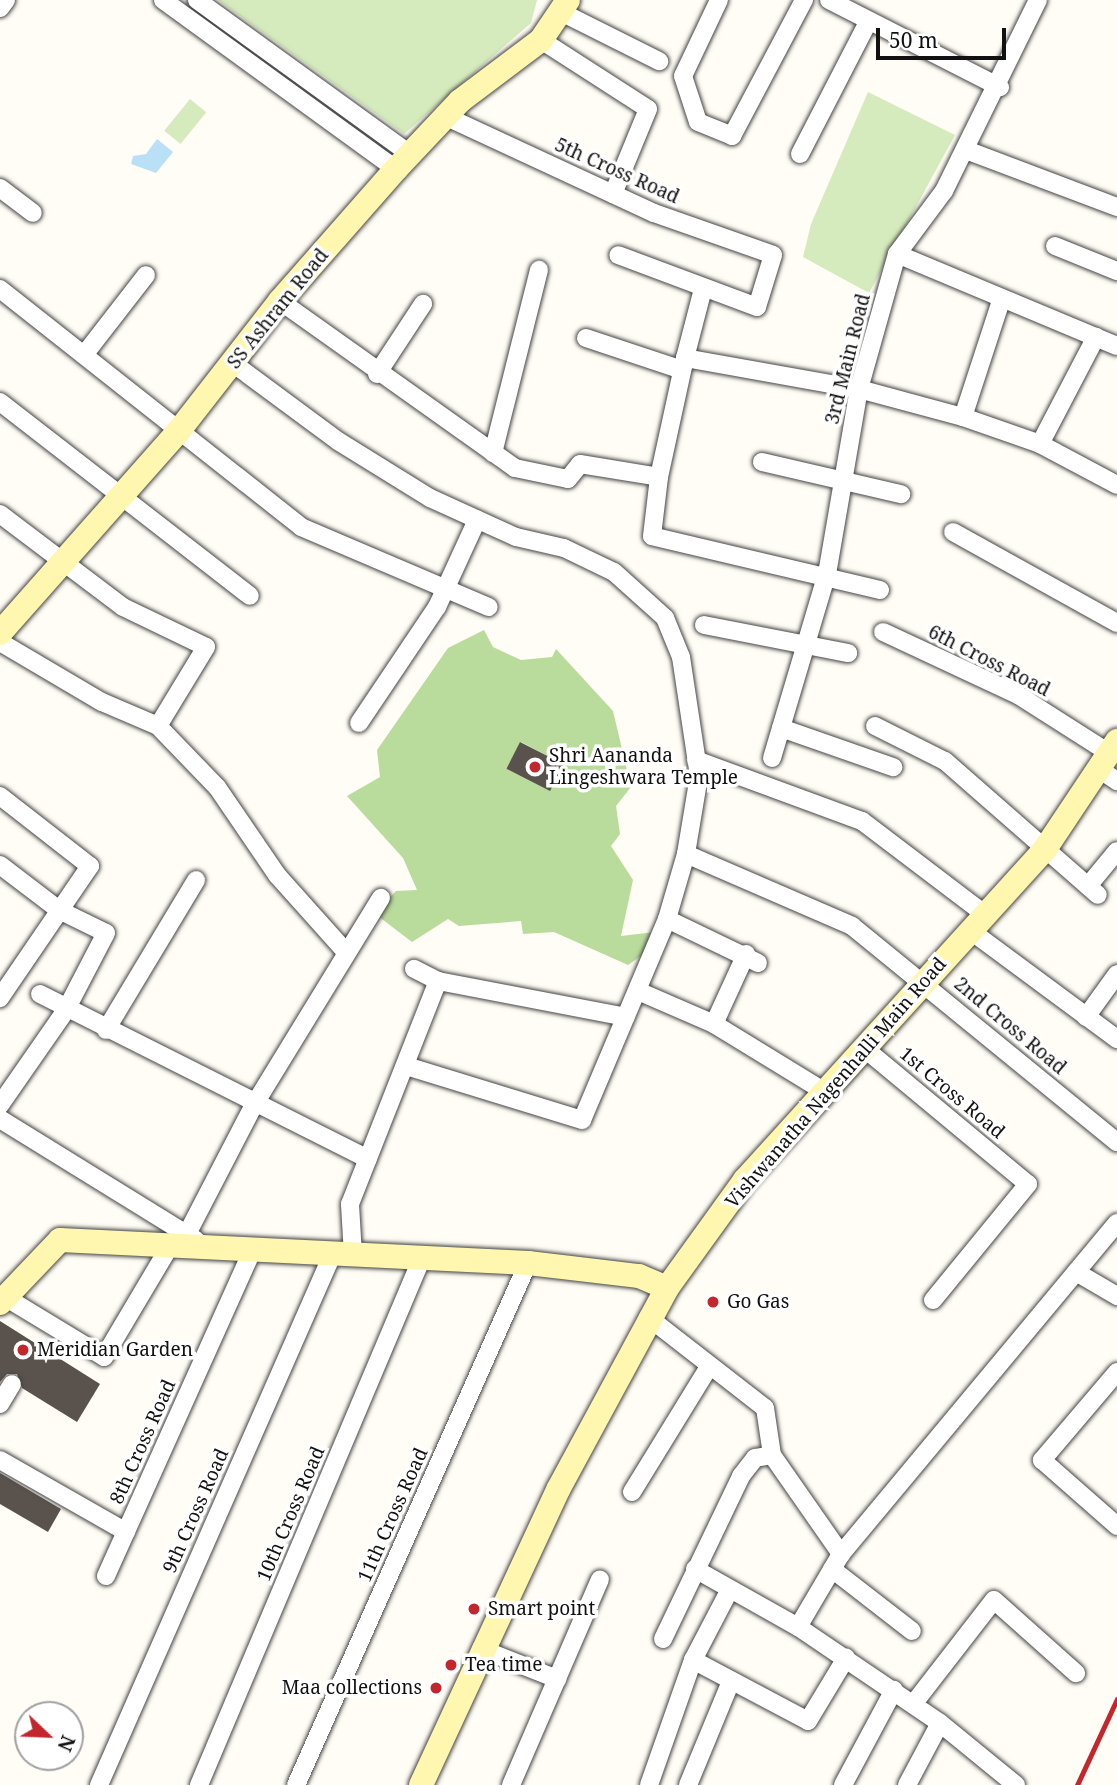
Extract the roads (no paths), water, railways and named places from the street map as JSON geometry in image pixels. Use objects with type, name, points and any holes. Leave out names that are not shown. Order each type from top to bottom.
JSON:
[{"type":"street","points":[[0,8],[6,0]]},
{"type":"street","points":[[163,0],[222,43],[403,162]]},
{"type":"street","points":[[197,0],[403,162]]},
{"type":"street","points":[[719,0],[684,76],[698,122],[732,136],[801,1]]},
{"type":"street","points":[[829,0],[1000,87]]},
{"type":"street","name":"3rd Main Road","points":[[772,758],[809,643],[827,574],[859,389],[897,254],[944,191],[1000,87],[1038,0]]},
{"type":"street","points":[[565,6],[659,61]]},
{"type":"street","name":"SS Ashram Road","points":[[0,633],[178,432],[281,301],[403,162],[460,101],[541,40],[565,6]]},
{"type":"street","points":[[800,154],[868,22]]},
{"type":"street","points":[[222,43],[233,26]]},
{"type":"street","points":[[541,40],[648,109],[613,194]]},
{"type":"street","name":"5th Cross Road","points":[[447,117],[613,194],[774,255],[757,307],[703,289]]},
{"type":"street","points":[[966,150],[1117,207]]},
{"type":"street","points":[[0,188],[33,213]]},
{"type":"street","points":[[1055,246],[1117,271]]},
{"type":"street","points":[[897,254],[1117,346]]},
{"type":"street","points":[[618,255],[703,289],[683,364],[659,477],[652,531],[656,538],[827,574],[880,590]]},
{"type":"street","points":[[493,453],[539,270]]},
{"type":"street","points":[[84,355],[146,275]]},
{"type":"street","points":[[0,289],[301,527],[489,607]]},
{"type":"street","points":[[963,417],[1002,298]]},
{"type":"street","points":[[281,301],[377,374],[516,468],[568,479],[580,464],[659,477]]},
{"type":"street","points":[[377,374],[423,304]]},
{"type":"street","points":[[1040,444],[1096,337]]},
{"type":"street","points":[[586,338],[683,364],[859,389],[963,417],[1040,444],[1117,485]]},
{"type":"street","points":[[234,364],[338,441],[430,498],[516,537],[564,548],[614,572],[665,618],[681,657],[696,760],[686,854],[667,919],[582,1120],[407,1066]]},
{"type":"street","points":[[0,402],[250,596]]},
{"type":"street","points":[[762,462],[901,494]]},
{"type":"street","points":[[0,514],[123,607],[206,647],[158,726]]},
{"type":"street","points":[[359,723],[437,607],[444,587],[478,520]]},
{"type":"street","points":[[953,532],[1117,622]]},
{"type":"street","points":[[704,625],[809,643],[848,653]]},
{"type":"street","name":"6th Cross Road","points":[[883,632],[1018,695],[1111,761]]},
{"type":"street","points":[[0,642],[102,702],[158,726],[217,787],[278,875],[345,951]]},
{"type":"street","points":[[875,726],[945,761],[1093,890],[1117,851]]},
{"type":"street","points":[[782,728],[893,766]]},
{"type":"street","points":[[696,760],[862,821],[1086,1017],[1117,1039]]},
{"type":"street","name":"Vishwanatha Nagenhalli Main Road","points":[[421,1785],[481,1650],[648,1317],[667,1288],[745,1180],[1045,849],[1111,761]]},
{"type":"street","points":[[0,796],[90,866],[0,998]]},
{"type":"street","name":"2nd Cross Road","points":[[686,854],[852,926],[1117,1142]]},
{"type":"street","points":[[0,866],[59,910],[106,933],[66,1010],[0,1105]]},
{"type":"street","points":[[106,1030],[196,880]]},
{"type":"street","points":[[381,898],[345,951],[254,1105],[179,1240],[104,1357],[3,1300],[60,1240],[179,1240],[208,1248],[528,1263],[639,1276],[667,1288]]},
{"type":"street","points":[[667,919],[752,958],[714,1024]]},
{"type":"street","points":[[414,969],[439,981],[626,1017]]},
{"type":"street","points":[[1086,1017],[1117,974]]},
{"type":"street","points":[[343,1254],[350,1204],[439,981]]},
{"type":"street","points":[[638,990],[714,1024],[825,1092]]},
{"type":"street","points":[[40,994],[66,1010],[254,1105],[368,1159]]},
{"type":"street","name":"1st Cross Road","points":[[864,1048],[1028,1184],[933,1300]]},
{"type":"street","points":[[0,1119],[179,1240]]},
{"type":"street","points":[[798,1627],[837,1562],[1117,1223]]},
{"type":"street","name":"8th Cross Road","points":[[106,1576],[253,1249]]},
{"type":"street","name":"9th Cross Road","points":[[99,1785],[343,1254]]},
{"type":"street","name":"10th Cross Road","points":[[199,1785],[421,1260]]},
{"type":"street","name":"11th Cross Road","points":[[296,1785],[528,1263]]},
{"type":"street","points":[[1076,1272],[1117,1296]]},
{"type":"street","points":[[648,1317],[765,1408],[772,1455],[837,1562],[912,1631]]},
{"type":"street","points":[[632,1492],[709,1367]]},
{"type":"street","points":[[1117,1372],[1042,1461],[1117,1526]]},
{"type":"street","points":[[0,1404],[12,1384]]},
{"type":"street","points":[[663,1639],[741,1476],[755,1458],[772,1455]]},
{"type":"street","points":[[0,1461],[126,1532]]},
{"type":"street","points":[[695,1569],[729,1591],[798,1627],[894,1689],[1016,1785]]},
{"type":"street","points":[[511,1785],[600,1579]]},
{"type":"street","points":[[649,1785],[693,1661],[729,1591]]},
{"type":"street","points":[[914,1703],[994,1600],[1076,1673]]},
{"type":"street","points":[[481,1650],[557,1679]]},
{"type":"street","points":[[693,1661],[808,1721],[846,1658]]},
{"type":"street","points":[[688,1785],[731,1681]]},
{"type":"street","points":[[844,1785],[894,1689]]},
{"type":"street","points":[[907,1785],[940,1723]]},
{"type":"water","points":[[157,139],[173,152],[156,173],[131,164],[133,156],[146,154]]},
{"type":"railway","points":[[1077,1785],[1117,1699]]},
{"type":"place","name":"Shri Aananda Lingeshwara Temple","points":[[535,767]]},
{"type":"place","name":"Go Gas","points":[[713,1302]]},
{"type":"place","name":"Meridian Garden","points":[[23,1350]]},
{"type":"place","name":"Smart point","points":[[474,1609]]},
{"type":"place","name":"Tea time","points":[[451,1665]]},
{"type":"place","name":"Maa collections","points":[[436,1688]]}]
